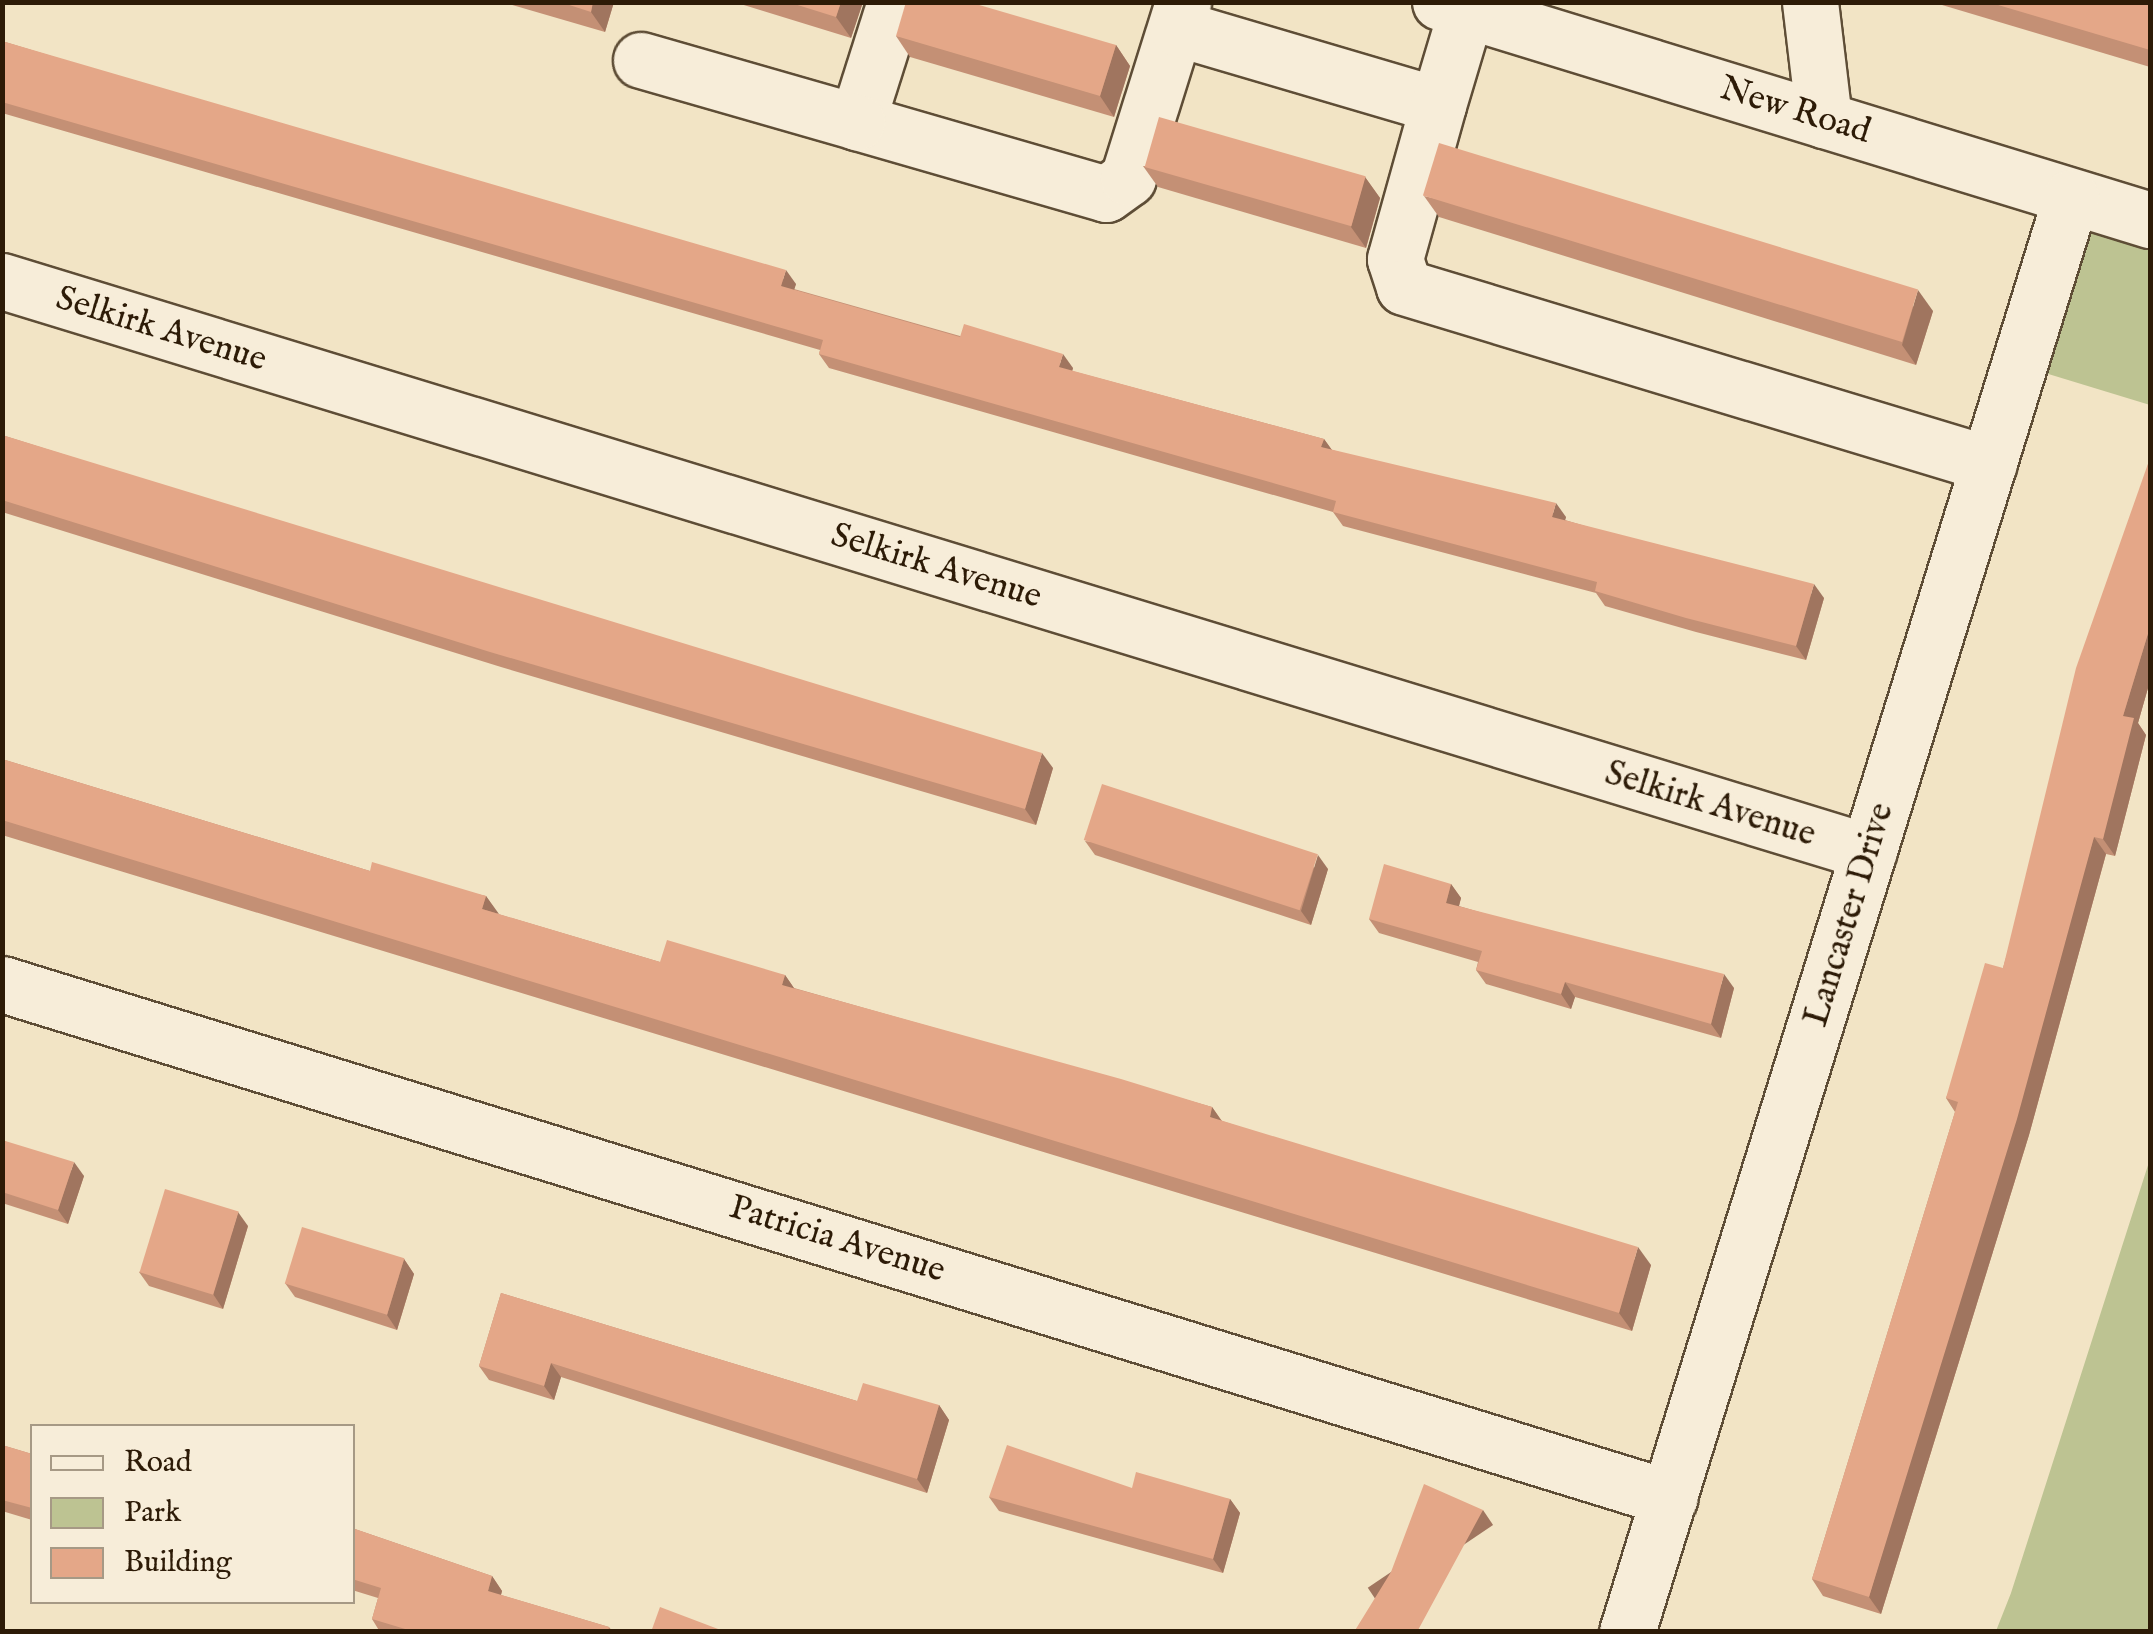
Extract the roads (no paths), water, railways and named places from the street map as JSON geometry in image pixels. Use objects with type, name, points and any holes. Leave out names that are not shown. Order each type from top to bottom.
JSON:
[{"type":"street","points":[[857,122],[894,2]]},
{"type":"street","points":[[1810,2],[1827,85],[1824,120]]},
{"type":"street","points":[[1453,7],[1438,105],[1394,260],[1404,287],[1988,464]]},
{"type":"street","name":"New Road","points":[[1453,7],[2150,220]]},
{"type":"street","points":[[641,60],[1106,194],[1128,178],[1180,15],[1438,105]]},
{"type":"street","name":"Lancaster Drive","points":[[1627,1632],[2070,197]]},
{"type":"street","name":"Selkirk Avenue","points":[[2,281],[1869,852]]},
{"type":"street","name":"Patricia Avenue","points":[[2,984],[1670,1498]]}]
